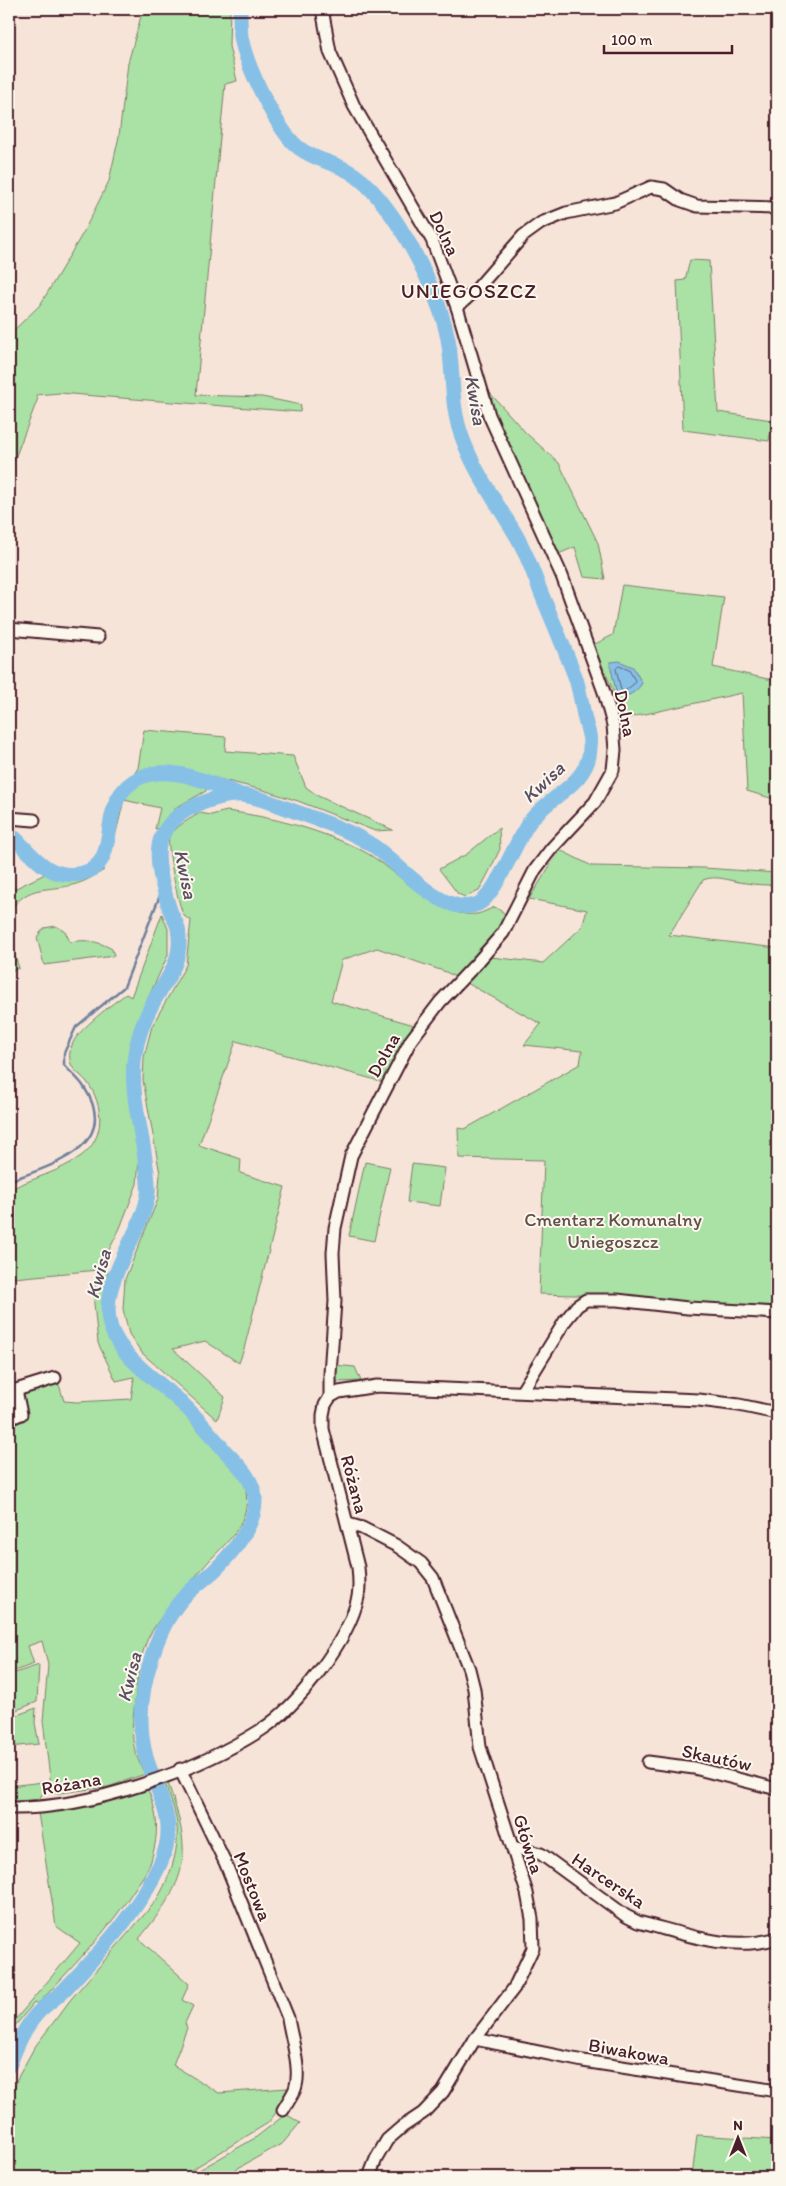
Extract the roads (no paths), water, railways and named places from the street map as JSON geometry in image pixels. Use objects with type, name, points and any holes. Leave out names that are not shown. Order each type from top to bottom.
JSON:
[{"type":"street","name":"Dolna","points":[[322,9],[330,52],[354,106],[432,240],[456,307],[489,415],[562,576],[604,692],[613,725],[615,757],[613,770],[595,802],[551,849],[535,870],[503,932],[440,1002],[411,1040],[351,1156],[335,1228],[333,1253],[335,1301],[330,1397]]},
{"type":"street","points":[[456,307],[474,291],[523,236],[541,223],[566,214],[615,203],[651,187],[664,189],[680,200],[692,205],[777,208]]},
{"type":"street","points":[[9,629],[98,637]]},
{"type":"street","points":[[9,818],[34,820]]},
{"type":"street","points":[[522,1391],[565,1321],[576,1306],[586,1300],[617,1300],[688,1308],[777,1313]]},
{"type":"street","points":[[9,1419],[21,1414],[16,1390],[55,1378]]},
{"type":"street","points":[[330,1397],[346,1390],[377,1386],[522,1391],[699,1400],[739,1405],[777,1413]]},
{"type":"street","name":"Różana","points":[[9,1808],[86,1799],[136,1786],[175,1772],[243,1740],[274,1720],[302,1692],[329,1658],[346,1630],[358,1598],[358,1567],[323,1429],[325,1405],[330,1397]]},
{"type":"street","name":"Główna","points":[[348,1524],[362,1528],[397,1546],[421,1563],[433,1578],[469,1669],[474,1689],[480,1746],[513,1847],[532,1918],[533,1948],[514,1988],[475,2039],[443,2092],[423,2113],[387,2140],[376,2159],[369,2177]]},
{"type":"street","name":"Skautów","points":[[648,1762],[694,1768],[777,1789]]},
{"type":"street","name":"Mostowa","points":[[175,1772],[225,1862],[288,2018],[294,2044],[296,2078],[294,2090],[283,2110]]},
{"type":"street","name":"Harcerska","points":[[513,1847],[541,1854],[626,1916],[638,1922],[724,1942],[756,1943],[775,1941]]},
{"type":"street","name":"Biwakowa","points":[[475,2039],[583,2061],[777,2091]]},
{"type":"water","points":[[619,661],[633,667],[642,683],[635,691],[620,697],[617,696],[610,664],[611,662]]},
{"type":"waterway","name":"Kwisa","points":[[9,2066],[20,2040],[31,2021],[42,2008],[66,1988],[118,1929],[141,1898],[160,1864],[166,1849],[168,1822],[143,1745],[141,1708],[148,1672],[160,1635],[172,1612],[187,1594],[229,1555],[248,1527],[255,1507],[255,1497],[251,1483],[244,1472],[188,1409],[134,1362],[117,1340],[111,1328],[108,1311],[115,1277],[138,1226],[148,1192],[147,1172],[135,1096],[134,1068],[136,1047],[148,1014],[168,978],[178,955],[178,928],[172,915],[159,867],[158,849],[162,835],[175,818],[199,804],[230,795],[254,797],[324,822],[363,839],[383,853],[422,886],[450,904],[464,906],[478,904],[485,899],[498,880],[530,821],[538,812],[567,789],[583,771],[588,760],[590,748],[590,737],[576,679],[528,559],[480,475],[462,437],[454,401],[450,351],[445,325],[428,280],[397,223],[370,188],[350,172],[299,148],[281,127],[272,113],[249,64],[241,37],[240,9]]},
{"type":"waterway","points":[[9,836],[15,838],[42,865],[58,873],[78,874],[93,869],[102,859],[117,801],[126,787],[141,777],[152,774],[177,774],[202,780],[237,793]]},
{"type":"waterway","points":[[9,1181],[61,1160],[76,1151],[88,1139],[94,1125],[94,1108],[82,1084],[64,1065],[64,1053],[76,1027],[124,987],[164,885]]},
{"type":"district","name":"UNIEGOSZCZ","points":[[469,291]]},
{"type":"park label","name":"Cmentarz Komunalny Uniegoszcz","points":[[613,1230]]}]
